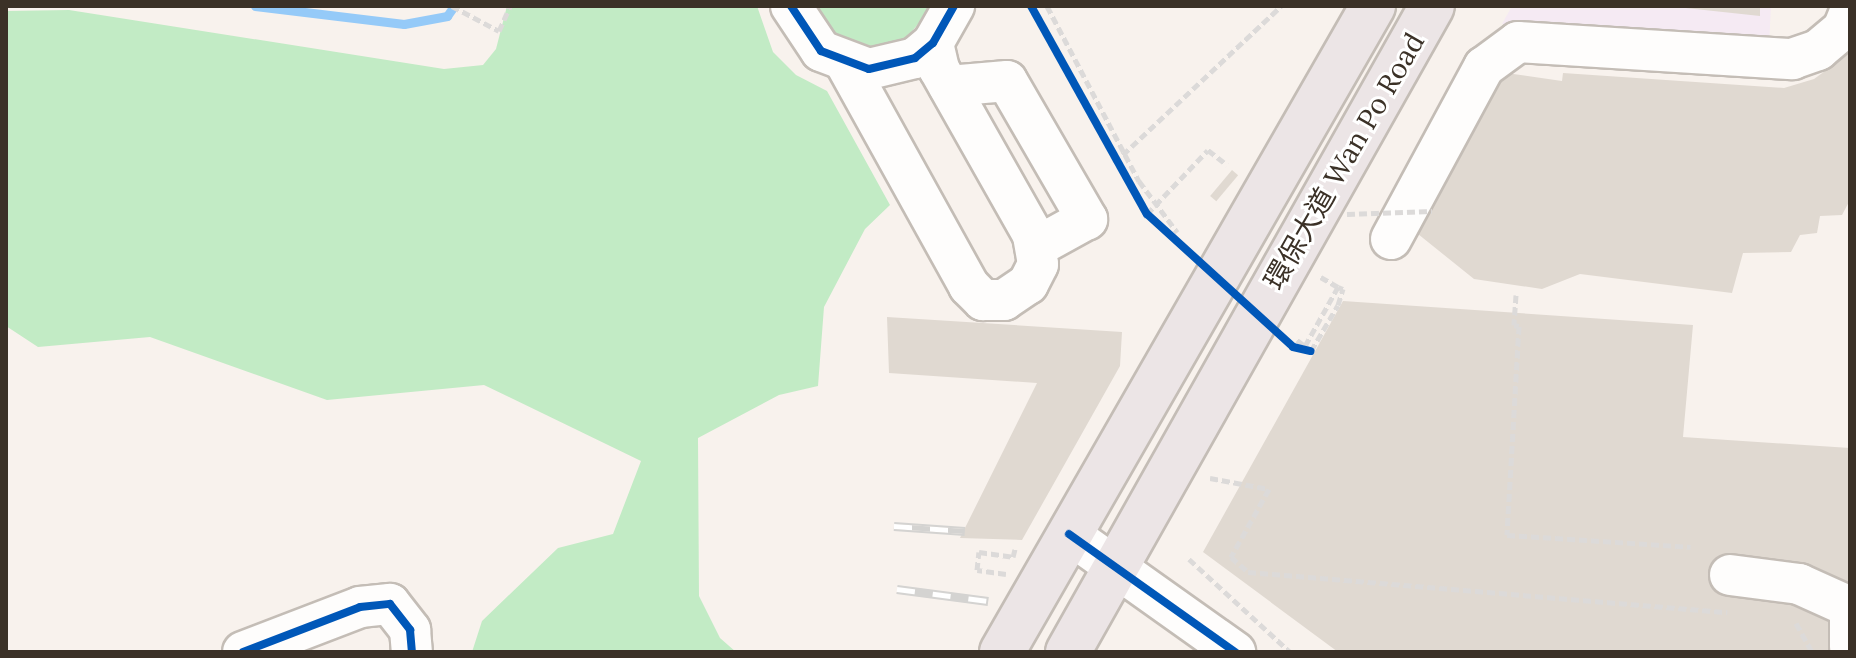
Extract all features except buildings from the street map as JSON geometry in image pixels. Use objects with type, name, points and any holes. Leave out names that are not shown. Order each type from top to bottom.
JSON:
[{"type":"main road","name":"環保大道 Wan Po Road","points":[[1002,652],[1373,6]]},
{"type":"main road","name":"環保大道 Wan Po Road","points":[[1068,652],[1432,6]]},
{"type":"street","points":[[791,6],[821,51],[846,64],[893,66],[933,43],[954,6]]},
{"type":"street","points":[[1391,239],[1484,67],[1509,46],[1518,42],[1792,59],[1818,50],[1843,29],[1850,12]]},
{"type":"street","points":[[846,64],[975,294],[997,301],[1017,294],[1038,264],[1036,247],[949,86],[933,43]]},
{"type":"street","points":[[949,86],[1007,81],[1087,219],[1036,247]]},
{"type":"street","points":[[1069,534],[1235,652]]},
{"type":"street","points":[[1732,594],[1799,584],[1850,610],[1850,647]]},
{"type":"street","points":[[243,652],[360,607],[390,604],[410,630],[412,652]]},
{"type":"path","points":[[452,6],[499,31],[510,6]]},
{"type":"path","points":[[1047,6],[1154,206],[1177,232]]},
{"type":"path","points":[[1114,163],[1281,6]]},
{"type":"path","points":[[1107,150],[1129,191]]},
{"type":"path","points":[[1147,214],[1208,150],[1227,165]]},
{"type":"path","points":[[1138,202],[1174,244]]},
{"type":"path","points":[[1347,214],[1432,211]]},
{"type":"path","points":[[1311,351],[1338,305],[1343,289],[1320,276]]},
{"type":"path","points":[[1305,346],[1338,287]]},
{"type":"path","points":[[1516,295],[1514,325],[1519,326],[1507,535],[1691,547]]},
{"type":"path","points":[[1281,337],[1311,351]]},
{"type":"path","points":[[1295,343],[1311,351]]},
{"type":"path","points":[[1210,478],[1269,489],[1231,557],[1248,572],[1650,606],[1732,594]]},
{"type":"path","points":[[1001,573],[977,570],[979,552],[1013,557],[1015,549]]},
{"type":"path","points":[[1189,559],[1290,652]]},
{"type":"path","points":[[1786,617],[1803,629],[1812,652]]},
{"type":"shaded area","points":[[1512,6],[1771,6],[1769,45],[1502,24]]},
{"type":"green space","points":[[507,6],[757,6],[773,52],[796,75],[827,91],[890,205],[865,229],[824,307],[818,386],[779,395],[698,438],[699,596],[720,638],[736,652],[472,652],[482,621],[558,548],[613,534],[641,461],[484,385],[327,400],[150,337],[38,347],[6,326],[6,11],[69,10],[444,69],[483,65],[496,49]]},
{"type":"green space","points":[[812,6],[933,6],[904,41],[865,49],[828,31]]},
{"type":"waterway","points":[[255,6],[404,24],[447,16],[454,6]]},
{"type":"railway","points":[[894,526],[965,531]]},
{"type":"railway","points":[[897,589],[988,601]]},
{"type":"cycle path","points":[[791,6],[821,51],[869,69],[915,58],[933,43],[954,6]]},
{"type":"cycle path","points":[[1031,6],[1147,214],[1293,347],[1311,351]]},
{"type":"cycle path","points":[[1069,534],[1235,652]]},
{"type":"cycle path","points":[[243,652],[360,607],[390,604],[410,630],[412,652]]}]
